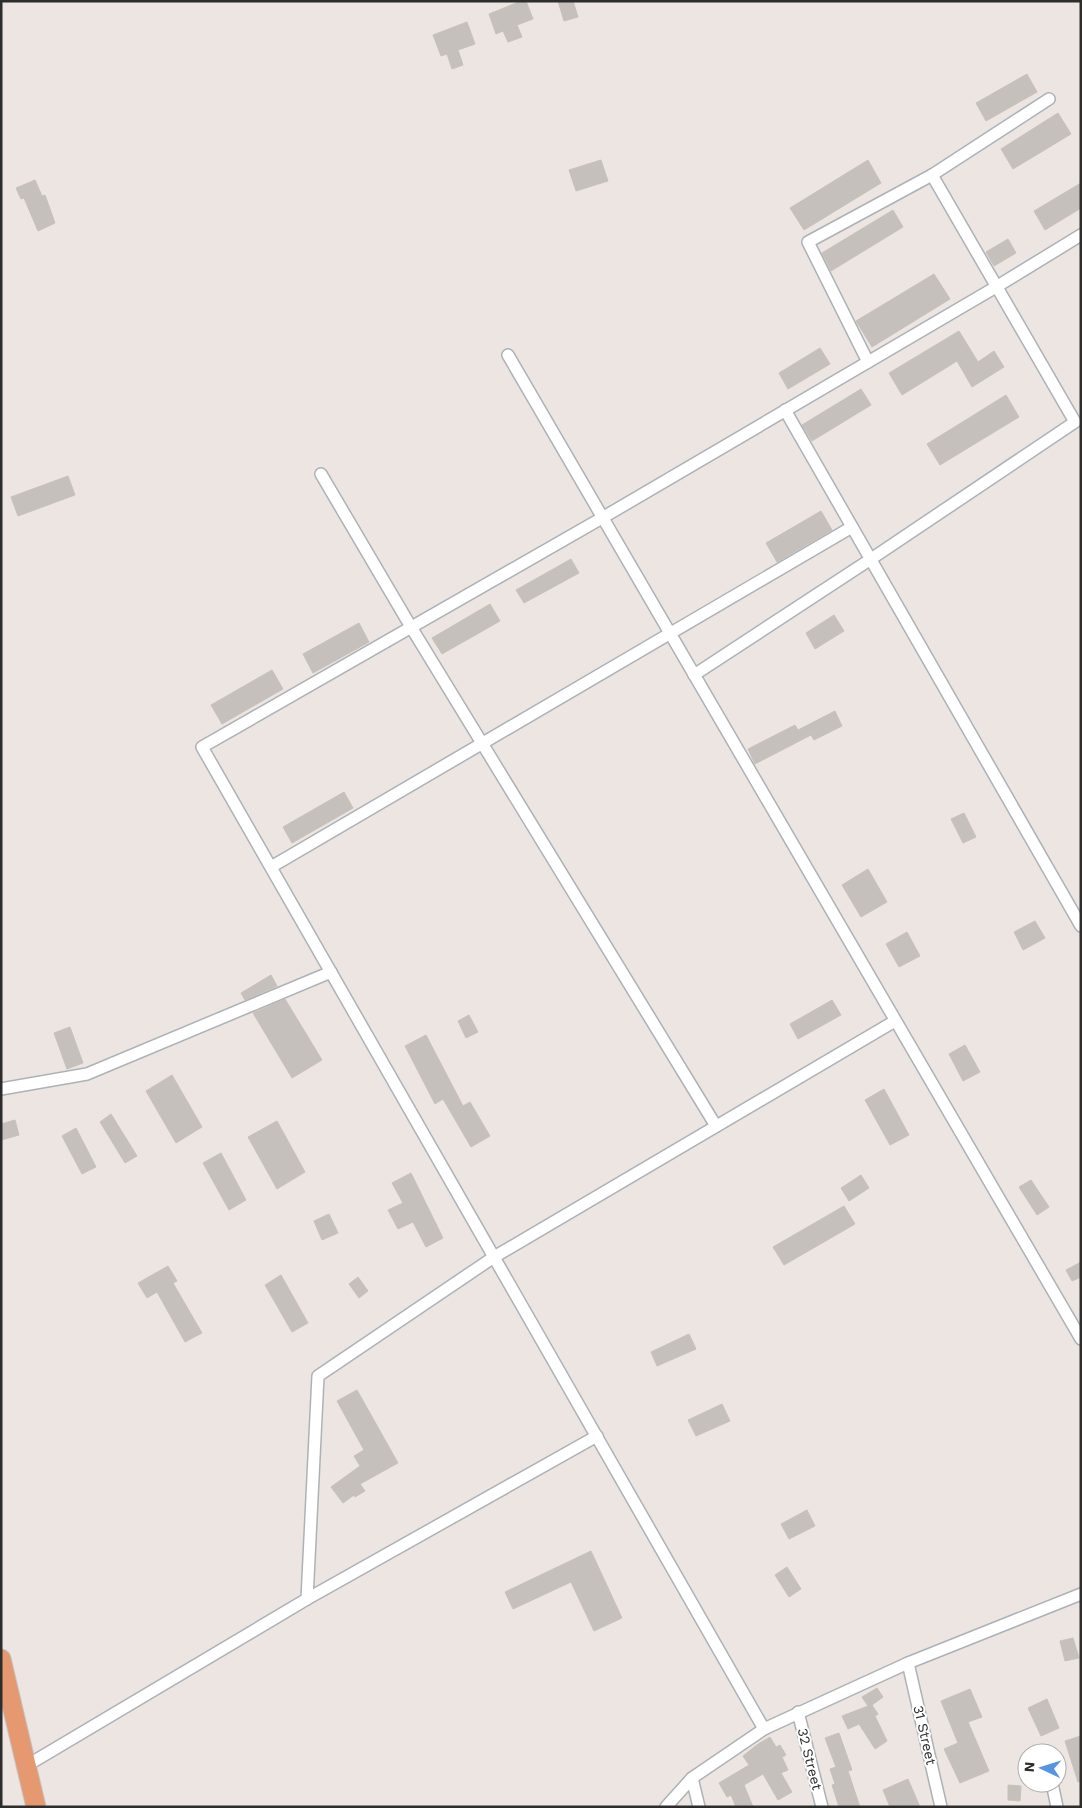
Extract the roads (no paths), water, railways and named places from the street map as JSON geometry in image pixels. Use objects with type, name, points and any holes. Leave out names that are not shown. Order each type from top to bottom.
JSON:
[{"type":"highway","points":[[1,1659],[36,1807]]},
{"type":"street","points":[[868,362],[808,242],[932,175],[1049,99]]},
{"type":"street","points":[[694,675],[1075,422],[932,175]]},
{"type":"street","points":[[764,1729],[202,747],[602,518],[996,287],[1081,235]]},
{"type":"street","points":[[508,355],[1080,1335]]},
{"type":"street","points":[[785,410],[1081,926]]},
{"type":"street","points":[[321,474],[411,627],[716,1126]]},
{"type":"street","points":[[271,867],[852,527]]},
{"type":"street","points":[[1,1089],[87,1074],[331,972]]},
{"type":"street","points":[[307,1599],[318,1376],[494,1256],[895,1021]]},
{"type":"street","points":[[26,1766],[307,1599],[597,1436]]},
{"type":"street","points":[[666,1807],[692,1778],[764,1729],[908,1663],[1081,1594]]},
{"type":"street","name":"31 Street","points":[[908,1663],[941,1807]]},
{"type":"street","name":"32 Street","points":[[798,1712],[822,1807]]},
{"type":"street","points":[[692,1778],[699,1807]]},
{"type":"street","points":[[1054,1793],[1057,1807]]}]
